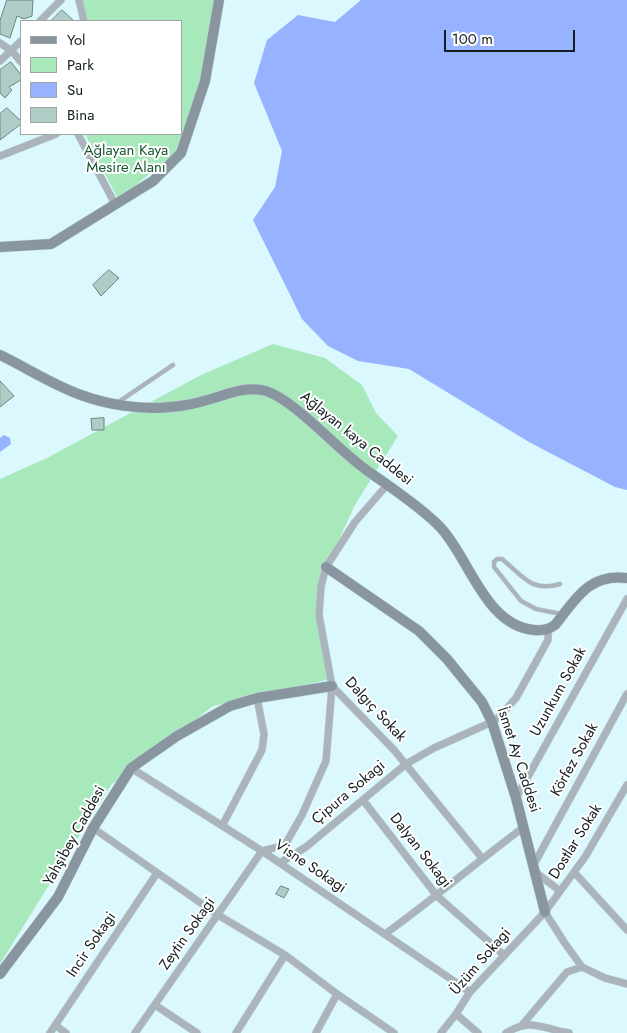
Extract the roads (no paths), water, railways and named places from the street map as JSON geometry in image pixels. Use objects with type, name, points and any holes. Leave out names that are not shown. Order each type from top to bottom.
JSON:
[{"type":"street","points":[[41,20],[60,0]]},
{"type":"street","points":[[80,0],[84,20]]},
{"type":"street","points":[[0,247],[51,244],[153,181],[181,154],[205,81],[219,0]]},
{"type":"street","points":[[0,61],[20,43]]},
{"type":"street","points":[[0,44],[12,51],[20,61]]},
{"type":"street","points":[[0,156],[53,135]]},
{"type":"street","points":[[79,135],[115,204]]},
{"type":"street","name":"Ağlayan kaya Caddesi","points":[[0,355],[81,396],[116,404],[150,408],[168,407],[205,401],[242,390],[264,390],[282,398],[356,462],[429,516],[451,540],[499,615],[512,624],[527,630],[548,630]]},
{"type":"street","name":"Dalgıç Sokak","points":[[387,485],[355,522],[326,567],[321,586],[319,615],[332,686],[394,750],[482,858]]},
{"type":"street","name":"İsmet Ay Caddesi","points":[[326,567],[408,623],[434,645],[482,702],[492,722],[516,798],[545,912]]},
{"type":"street","points":[[548,630],[555,625],[586,588],[593,583],[611,577],[627,578]]},
{"type":"street","name":"Uzunkum Sokak","points":[[516,798],[627,599]]},
{"type":"street","name":"Çipura Sokagi","points":[[280,863],[306,846],[406,764],[434,748],[492,722],[506,711],[516,698],[548,640],[548,630]]},
{"type":"street","points":[[262,851],[286,845],[302,815],[326,761],[332,686]]},
{"type":"street","name":"Yahşibey Caddesi","points":[[0,974],[58,897],[92,828],[131,768],[177,736],[230,706],[257,698],[332,686]]},
{"type":"street","name":"Körfez Sokak","points":[[533,868],[627,694]]},
{"type":"street","points":[[222,826],[264,745],[264,734],[257,698]]},
{"type":"street","name":"Visne Sokagi","points":[[131,768],[262,851],[470,992]]},
{"type":"street","name":"Dostlar Sokak","points":[[545,912],[584,858],[627,785]]},
{"type":"street","name":"Dalyan Sokagi","points":[[363,800],[437,896],[504,955]]},
{"type":"street","points":[[385,934],[437,896],[482,858],[524,827]]},
{"type":"street","points":[[92,828],[218,915],[285,955],[394,1033]]},
{"type":"street","name":"Zeytin Sokagi","points":[[135,1033],[262,851]]},
{"type":"street","points":[[533,868],[560,891]]},
{"type":"street","points":[[574,872],[627,930]]},
{"type":"street","name":"Incir Sokagi","points":[[50,1033],[157,873]]},
{"type":"street","points":[[545,912],[582,967],[605,978],[627,984]]},
{"type":"street","name":"Üzüm Sokagi","points":[[441,1033],[470,992],[545,912]]},
{"type":"street","points":[[236,1033],[285,955]]},
{"type":"street","points":[[522,1025],[567,972],[582,967]]},
{"type":"street","points":[[316,1033],[337,994]]},
{"type":"street","points":[[155,1005],[197,1033]]},
{"type":"street","points":[[456,1014],[478,1033]]},
{"type":"street","points":[[506,1033],[517,1026],[532,1024],[564,1033]]},
{"type":"street","points":[[55,1025],[66,1033]]},
{"type":"lane","points":[[116,404],[173,365]]},
{"type":"lane","points":[[560,584],[548,586],[530,584],[502,559],[497,559],[494,562],[494,567],[521,601],[536,609],[552,611],[563,615]]},
{"type":"water","points":[[361,0],[627,0],[627,490],[615,487],[529,442],[409,369],[358,361],[328,346],[302,319],[253,220],[275,187],[282,151],[254,83],[267,40],[298,15],[335,22]]},
{"type":"water","points":[[4,435],[10,438],[11,444],[0,452],[0,438]]},
{"type":"park label","name":"Ağlayan Kaya Mesire Alanı","points":[[126,160]]}]
